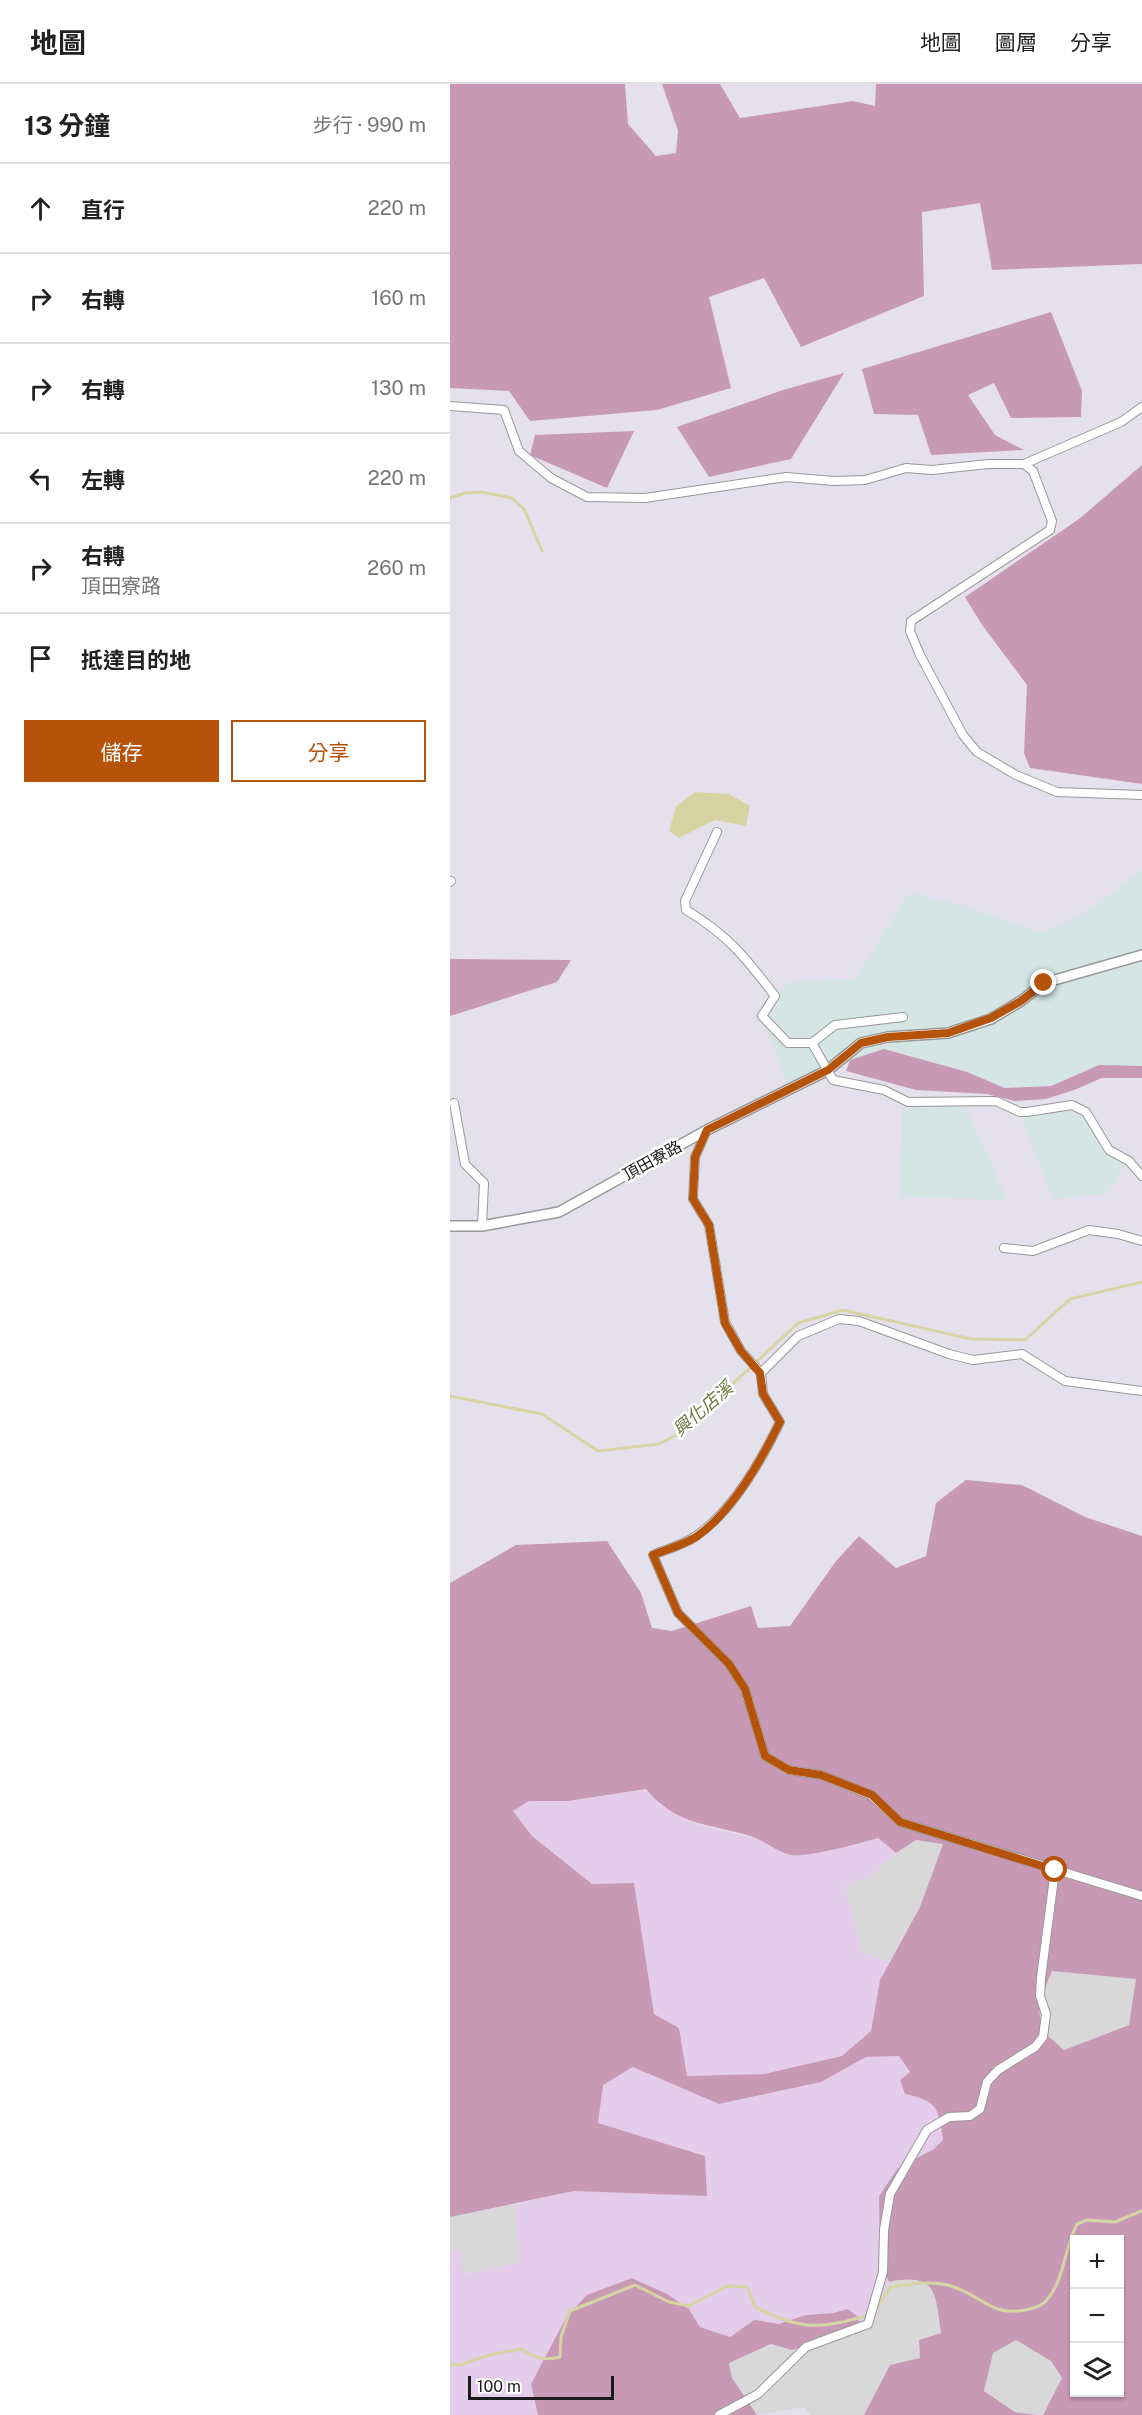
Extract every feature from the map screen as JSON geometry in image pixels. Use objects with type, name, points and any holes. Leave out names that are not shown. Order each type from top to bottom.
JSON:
[{"type":"street","points":[[450,406],[504,410],[519,451],[551,478],[587,497],[645,498],[786,477],[834,481],[865,480],[906,468],[932,470],[988,464],[1024,464],[1121,422],[1142,407]]},
{"type":"street","points":[[1024,464],[1033,471],[1052,521],[1050,530],[911,621],[910,630],[920,656],[963,735],[978,752],[1016,775],[1057,792],[1142,795]]},
{"type":"street","points":[[717,832],[685,901],[686,910],[712,925],[744,954],[775,996],[762,1016],[788,1042],[812,1043],[835,1025],[903,1017]]},
{"type":"street","name":"頂田寮路","points":[[450,1226],[482,1226],[559,1212],[707,1130],[828,1070],[861,1043],[888,1037],[948,1033],[991,1018],[1021,1001],[1044,983],[1142,956]]},
{"type":"street","points":[[812,1043],[833,1080],[884,1090],[908,1102],[996,1101],[1020,1112],[1072,1105],[1086,1112],[1109,1150],[1129,1161],[1142,1176]]},
{"type":"street","points":[[454,1103],[465,1164],[484,1183],[482,1226]]},
{"type":"street","points":[[707,1130],[695,1157],[693,1199],[709,1225],[725,1323],[741,1351],[760,1373],[763,1394],[780,1422],[768,1447],[724,1512],[695,1537],[653,1555],[678,1613],[729,1664],[745,1689],[765,1756],[789,1770],[821,1775],[872,1795],[900,1822],[1142,1896]]},
{"type":"street","points":[[1004,1248],[1033,1251],[1089,1230],[1118,1234],[1142,1241]]},
{"type":"street","points":[[760,1373],[798,1336],[838,1319],[859,1321],[973,1360],[1022,1354],[1065,1381],[1142,1390]]},
{"type":"street","points":[[719,2415],[758,2394],[806,2347],[868,2324],[883,2272],[884,2230],[890,2194],[927,2130],[949,2116],[970,2116],[980,2109],[987,2082],[998,2070],[1035,2047],[1043,2037],[1046,2014],[1040,1996],[1041,1978],[1055,1870]]},
{"type":"shaded area","points":[[450,84],[625,84],[628,124],[656,156],[676,153],[678,131],[662,84],[720,84],[740,118],[853,101],[875,106],[876,84],[1142,84],[1142,264],[992,270],[980,203],[922,212],[924,296],[801,347],[764,278],[709,297],[731,388],[657,410],[530,421],[509,391],[450,388]]},
{"type":"shaded area","points":[[1051,312],[1082,391],[1081,417],[1011,418],[994,383],[968,395],[995,435],[1024,450],[931,455],[918,415],[874,414],[862,369]]},
{"type":"shaded area","points":[[844,373],[791,459],[709,477],[677,427],[783,390]]},
{"type":"shaded area","points":[[634,431],[607,488],[530,455],[535,435]]},
{"type":"shaded area","points":[[1142,465],[1142,784],[1030,768],[1024,753],[1027,685],[982,625],[965,597],[1079,519]]},
{"type":"shaded area","points":[[695,792],[729,794],[750,806],[746,826],[715,820],[679,838],[669,831],[676,806]]},
{"type":"shaded area","points":[[1142,870],[1142,1066],[1099,1065],[1051,1086],[1005,1088],[967,1072],[884,1049],[787,1083],[759,1009],[790,982],[856,978],[909,893],[963,905],[1044,933],[1089,911]]},
{"type":"shaded area","points":[[450,959],[571,960],[557,982],[450,1016]]},
{"type":"shaded area","points":[[884,1049],[967,1072],[1005,1088],[1051,1086],[1099,1065],[1142,1066],[1142,1078],[1102,1078],[1046,1099],[1015,1101],[987,1094],[916,1090],[846,1071],[850,1060]]},
{"type":"shaded area","points":[[965,1105],[1007,1200],[901,1197],[902,1108]]},
{"type":"shaded area","points":[[1069,1109],[1083,1114],[1111,1155],[1125,1166],[1107,1193],[1053,1200],[1022,1118],[1047,1111]]},
{"type":"shaded area","points":[[966,1480],[1022,1485],[1085,1517],[1142,1536],[1142,2415],[1043,2415],[1062,2378],[1051,2361],[1016,2340],[993,2353],[984,2391],[1015,2412],[1038,2415],[864,2415],[890,2365],[920,2358],[919,2340],[941,2333],[935,2297],[931,2289],[925,2283],[917,2280],[889,2282],[880,2260],[879,2196],[898,2168],[934,2149],[943,2140],[935,2108],[924,2100],[905,2094],[900,2080],[910,2072],[899,2056],[866,2057],[821,2082],[719,2104],[633,2067],[603,2085],[598,2123],[705,2156],[707,2196],[574,2191],[450,2217],[450,1583],[516,1545],[607,1541],[641,1593],[652,1628],[672,1631],[751,1606],[758,1628],[790,1626],[836,1561],[859,1536],[896,1568],[926,1556],[936,1503]],"holes":[[[646,1789],[658,1801],[682,1817],[753,1837],[791,1855],[821,1852],[878,1838],[896,1853],[916,1840],[943,1844],[920,1907],[880,1980],[871,2031],[842,2056],[764,2074],[687,2076],[679,2028],[654,2014],[634,1883],[592,1884],[532,1836],[513,1811],[529,1801],[568,1801]],[[1052,1971],[1136,1979],[1129,2025],[1064,2050],[1041,2030],[1039,2003]]]},
{"type":"shaded area","points":[[646,1789],[660,1805],[700,1825],[754,1838],[793,1856],[854,1846],[878,1838],[896,1853],[871,1876],[845,1886],[862,1952],[889,1962],[880,1981],[871,2031],[842,2056],[764,2074],[687,2076],[679,2028],[654,2014],[643,1951],[592,1884],[532,1836],[513,1811],[529,1801],[568,1801]]},
{"type":"shaded area","points":[[916,1840],[943,1843],[920,1907],[889,1962],[862,1952],[845,1886],[871,1876],[896,1853]]},
{"type":"shaded area","points":[[1052,1971],[1137,1979],[1129,2025],[1063,2050],[1041,2030],[1039,2003]]},
{"type":"shaded area","points":[[899,2056],[924,2098],[939,2113],[943,2140],[934,2149],[898,2168],[880,2260],[889,2282],[875,2320],[860,2325],[848,2309],[833,2313],[806,2315],[779,2325],[754,2320],[730,2337],[700,2327],[689,2309],[667,2294],[632,2278],[548,2354],[531,2384],[538,2415],[450,2415],[450,2253],[459,2248],[464,2274],[520,2262],[515,2204],[574,2191],[707,2196],[705,2156],[597,2123],[603,2085],[634,2067],[719,2104],[821,2082],[866,2057]]},
{"type":"shaded area","points":[[515,2204],[521,2262],[463,2274],[459,2249],[450,2253],[450,2217]]},
{"type":"shaded area","points":[[632,2278],[667,2294],[689,2309],[700,2327],[730,2337],[754,2320],[779,2324],[806,2315],[833,2313],[848,2309],[857,2316],[860,2325],[792,2350],[771,2344],[729,2363],[732,2378],[757,2415],[538,2415],[531,2384],[567,2316],[587,2295]]},
{"type":"shaded area","points":[[910,2278],[924,2281],[935,2294],[941,2334],[920,2358],[890,2365],[864,2415],[810,2415],[804,2407],[757,2415],[732,2378],[729,2363],[772,2344],[792,2350],[874,2320],[889,2282]]},
{"type":"shaded area","points":[[1016,2340],[1051,2361],[1062,2379],[1043,2415],[1015,2412],[984,2391],[993,2353]]},
{"type":"waterway","points":[[450,498],[465,493],[481,492],[512,498],[524,509],[542,551]]},
{"type":"waterway","name":"興化店溪","points":[[450,1396],[542,1414],[598,1451],[659,1444],[680,1433],[798,1323],[843,1310],[971,1339],[1025,1340],[1070,1299],[1142,1282]]},
{"type":"waterway","points":[[876,2309],[890,2287],[930,2283],[965,2291],[998,2309],[1017,2311],[1037,2307],[1046,2301],[1057,2283],[1077,2224],[1087,2220],[1115,2222],[1142,2211]]},
{"type":"waterway","points":[[450,2364],[460,2365],[489,2355],[521,2349],[540,2358],[560,2357],[561,2337],[570,2311],[635,2285],[669,2302],[689,2306],[727,2286],[747,2287],[755,2307],[799,2324],[824,2325],[869,2315]]},
{"type":"route","points":[[1044,983],[1021,1001],[991,1018],[948,1033],[888,1037],[861,1043],[828,1070],[707,1130],[695,1157],[693,1199],[709,1225],[725,1323],[741,1351],[760,1373],[763,1394],[780,1422],[768,1447],[724,1512],[695,1537],[653,1555],[678,1613],[729,1664],[745,1689],[765,1756],[789,1770],[821,1775],[872,1795],[900,1822],[1055,1870]]}]
